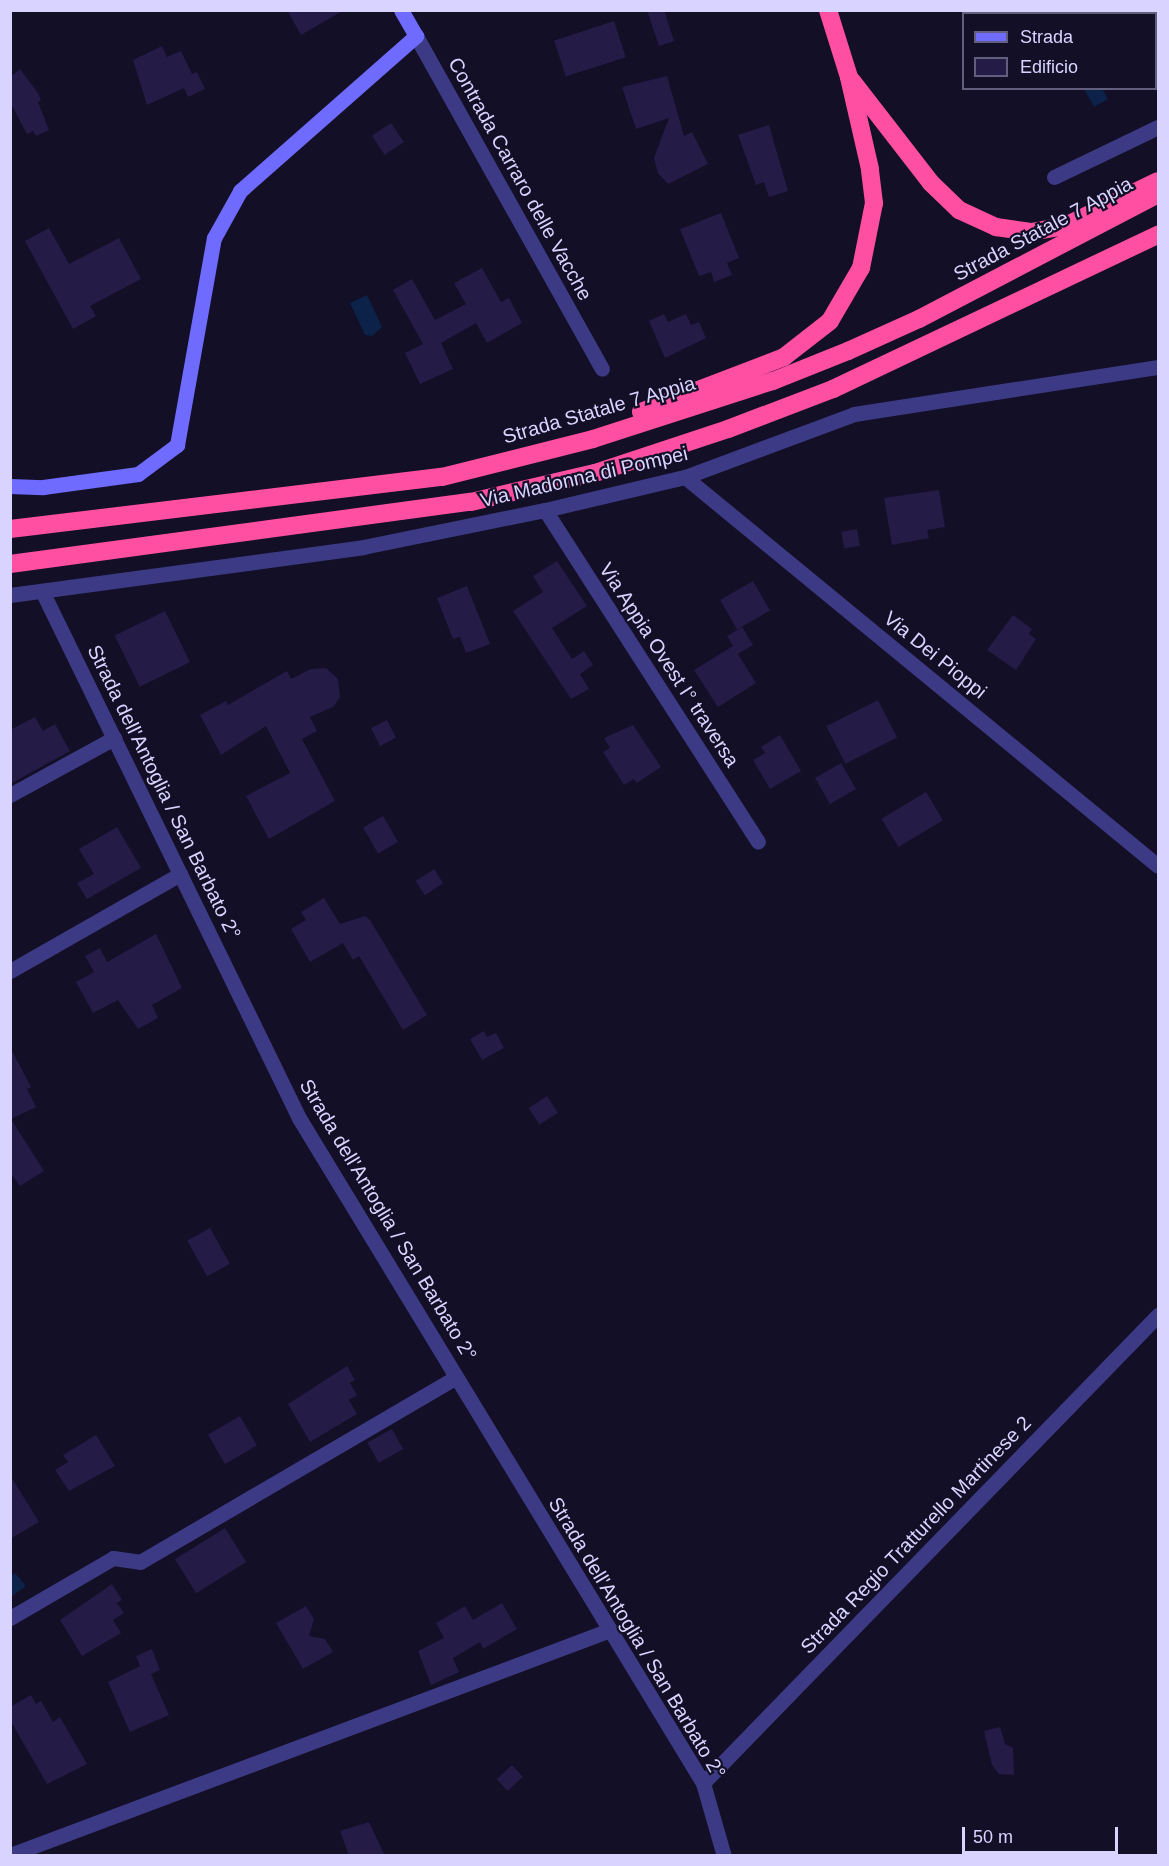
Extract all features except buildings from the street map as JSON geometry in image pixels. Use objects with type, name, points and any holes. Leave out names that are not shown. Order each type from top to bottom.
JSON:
[{"type":"highway","points":[[592,439],[645,410],[784,357],[830,321],[861,268],[874,203],[849,77],[828,10]]},
{"type":"highway","points":[[849,77],[931,183],[959,210],[996,227],[1031,232],[1065,226],[1158,181]]},
{"type":"highway","name":"Strada Statale 7 Appia","points":[[10,529],[442,477],[592,439],[773,381],[848,351],[919,320],[1158,194]]},
{"type":"highway","points":[[10,564],[471,502],[595,473],[833,388],[1158,235]]},
{"type":"street","name":"Contrada Carraro delle Vacche","points":[[401,10],[602,369]]},
{"type":"street","points":[[10,486],[43,487],[138,474],[177,445],[214,238],[240,191],[416,36]]},
{"type":"street","points":[[1054,177],[1158,127]]},
{"type":"street","name":"Via Madonna di Pompei","points":[[10,595],[363,547],[545,510],[685,477],[854,414],[1158,367]]},
{"type":"street","name":"Via Dei Pioppi","points":[[685,477],[1158,866]]},
{"type":"street","name":"Via Appia Ovest I° traversa","points":[[545,510],[758,842]]},
{"type":"street","name":"Strada dell'Antoglia / San Barbato 2°","points":[[42,591],[299,1118],[703,1783],[724,1856]]},
{"type":"street","points":[[10,795],[114,738]]},
{"type":"street","points":[[10,971],[180,874]]},
{"type":"street","name":"Strada Regio Tratturello Martinese 2","points":[[703,1783],[1158,1315]]},
{"type":"street","points":[[10,1618],[113,1558],[140,1562],[456,1377]]},
{"type":"street","points":[[10,1856],[610,1630]]},
{"type":"water","points":[[1085,90],[1103,90],[1108,99],[1094,107]]},
{"type":"water","points":[[367,295],[382,327],[372,336],[365,335],[350,303]]},
{"type":"water","points":[[15,1573],[26,1586],[11,1597],[11,1576]]}]
